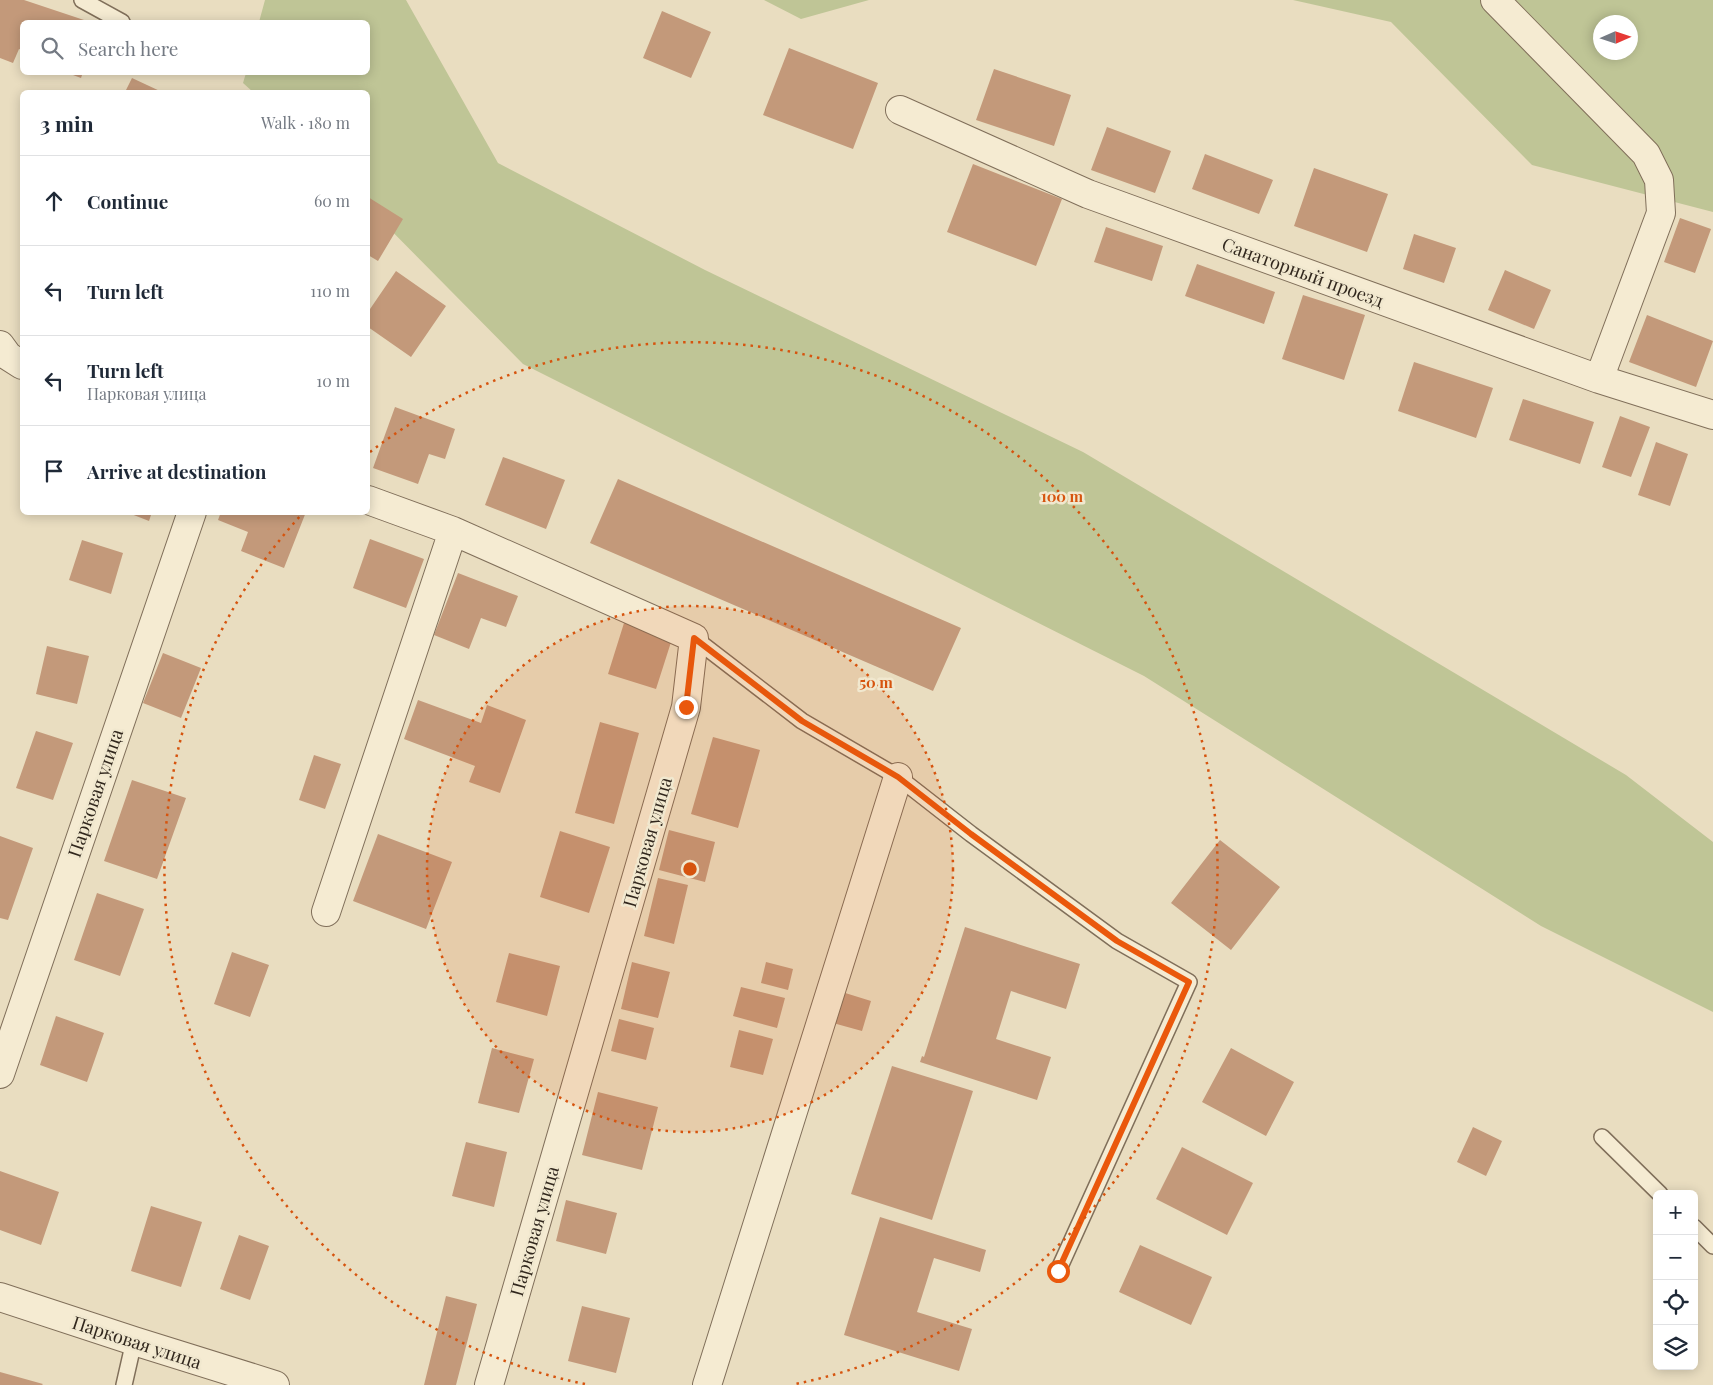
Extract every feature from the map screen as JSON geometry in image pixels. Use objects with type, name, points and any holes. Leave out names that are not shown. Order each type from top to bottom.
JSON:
[{"type":"street","points":[[1495,0],[1646,154],[1660,180],[1661,214],[1599,380]]},
{"type":"street","name":"Санаторный проезд","points":[[900,110],[1088,194],[1599,380],[1713,415]]},
{"type":"street","points":[[0,345],[8,356],[20,364]]},
{"type":"street","points":[[370,501],[453,532],[694,638]]},
{"type":"street","name":"Парковая улица","points":[[0,1074],[191,515]]},
{"type":"street","points":[[326,912],[453,532]]},
{"type":"street","name":"Парковая улица","points":[[489,1385],[686,707],[694,638]]},
{"type":"street","points":[[707,1385],[898,777]]},
{"type":"street","name":"Парковая улица","points":[[0,1297],[275,1385]]},
{"type":"lane","points":[[82,0],[118,20]]},
{"type":"lane","points":[[694,638],[802,721],[898,777],[971,834],[1117,941],[1189,982],[1058,1271]]},
{"type":"lane","points":[[1602,1137],[1656,1190]]},
{"type":"lane","points":[[1698,1231],[1713,1246]]},
{"type":"lane","points":[[124,1385],[134,1341]]},
{"type":"green space","points":[[265,0],[406,0],[498,163],[705,270],[1083,452],[1626,775],[1713,842],[1713,1012],[1541,926],[1144,676],[523,364],[370,209],[370,90],[251,90],[243,83],[245,75],[370,75],[370,20],[260,20]]},
{"type":"green space","points":[[764,0],[869,0],[801,19]]},
{"type":"green space","points":[[1293,0],[1713,0],[1713,212],[1532,165],[1391,22]]},
{"type":"building","points":[[0,0],[24,0],[84,20],[20,20],[20,49],[13,63],[0,58]]},
{"type":"building","points":[[662,11],[711,32],[691,78],[643,58]]},
{"type":"building","points":[[789,48],[878,83],[853,149],[763,115]]},
{"type":"building","points":[[994,69],[1071,95],[1054,146],[976,120]]},
{"type":"building","points":[[132,78],[158,90],[126,90]]},
{"type":"building","points":[[1107,127],[1171,151],[1155,193],[1091,170]]},
{"type":"building","points":[[1205,154],[1273,180],[1259,214],[1192,189]]},
{"type":"building","points":[[973,164],[1062,199],[1036,266],[947,232]]},
{"type":"building","points":[[1314,168],[1388,194],[1367,252],[1294,226]]},
{"type":"building","points":[[370,198],[403,219],[378,261],[370,256]]},
{"type":"building","points":[[1680,218],[1711,229],[1695,273],[1664,262]]},
{"type":"building","points":[[1106,227],[1163,246],[1152,281],[1094,262]]},
{"type":"building","points":[[1414,234],[1456,248],[1444,283],[1403,269]]},
{"type":"building","points":[[1197,264],[1275,292],[1264,324],[1185,296]]},
{"type":"building","points":[[1505,270],[1551,290],[1534,329],[1488,310]]},
{"type":"building","points":[[396,271],[446,306],[411,357],[370,328],[370,309]]},
{"type":"building","points":[[1303,295],[1365,315],[1344,380],[1282,359]]},
{"type":"building","points":[[1647,315],[1713,341],[1696,387],[1629,362]]},
{"type":"building","points":[[1414,362],[1493,388],[1476,438],[1398,411]]},
{"type":"building","points":[[1523,399],[1594,422],[1580,464],[1509,440]]},
{"type":"building","points":[[395,407],[455,429],[445,459],[429,454],[418,484],[373,468]]},
{"type":"building","points":[[1620,416],[1650,427],[1631,477],[1602,467]]},
{"type":"building","points":[[1656,442],[1688,454],[1670,506],[1638,495]]},
{"type":"building","points":[[503,457],[565,480],[546,529],[485,505]]},
{"type":"building","points":[[618,479],[961,628],[933,691],[590,543]]},
{"type":"building","points":[[134,515],[151,515],[149,521]]},
{"type":"building","points":[[220,515],[305,515],[284,568],[241,551],[248,532],[218,520]]},
{"type":"building","points":[[370,539],[424,559],[406,608],[353,588]]},
{"type":"building","points":[[82,540],[123,553],[111,594],[69,580]]},
{"type":"building","points":[[458,573],[518,596],[506,627],[481,618],[469,649],[434,635]]},
{"type":"building","points":[[624,623],[672,639],[656,689],[608,674]]},
{"type":"building","points":[[47,646],[89,656],[77,704],[36,694]]},
{"type":"building","points":[[163,653],[201,668],[181,718],[143,703]]},
{"type":"building","points":[[418,700],[481,723],[487,705],[526,720],[500,793],[469,782],[475,766],[404,739]]},
{"type":"building","points":[[600,722],[639,733],[614,824],[575,813]]},
{"type":"building","points":[[36,731],[73,743],[53,800],[16,788]]},
{"type":"building","points":[[713,737],[760,750],[738,828],[691,814]]},
{"type":"building","points":[[314,755],[341,764],[325,809],[299,800]]},
{"type":"building","points":[[132,780],[186,798],[157,879],[104,861]]},
{"type":"building","points":[[669,830],[715,842],[705,882],[659,870]]},
{"type":"building","points":[[560,831],[610,847],[589,913],[540,897]]},
{"type":"building","points":[[378,834],[452,862],[426,929],[353,901]]},
{"type":"building","points":[[0,836],[33,848],[8,920],[0,918]]},
{"type":"building","points":[[1220,840],[1280,887],[1231,950],[1171,903]]},
{"type":"building","points":[[658,878],[688,885],[674,944],[644,936]]},
{"type":"building","points":[[97,893],[144,909],[120,976],[74,960]]},
{"type":"building","points":[[965,927],[1080,964],[1066,1009],[1011,991],[996,1039],[1051,1057],[1037,1100],[920,1062],[922,1056],[924,1057]]},
{"type":"building","points":[[232,952],[269,965],[250,1017],[214,1004]]},
{"type":"building","points":[[509,953],[560,966],[547,1016],[496,1002]]},
{"type":"building","points":[[632,962],[670,972],[658,1018],[621,1009]]},
{"type":"building","points":[[766,962],[793,969],[788,990],[761,983]]},
{"type":"building","points":[[741,987],[785,998],[777,1028],[733,1016]]},
{"type":"building","points":[[842,992],[871,1001],[862,1031],[833,1023]]},
{"type":"building","points":[[56,1016],[104,1033],[87,1082],[40,1065]]},
{"type":"building","points":[[619,1019],[654,1028],[646,1060],[611,1051]]},
{"type":"building","points":[[739,1030],[773,1039],[763,1075],[730,1067]]},
{"type":"building","points":[[492,1048],[534,1059],[519,1113],[478,1103]]},
{"type":"building","points":[[1231,1048],[1294,1082],[1266,1136],[1202,1102]]},
{"type":"building","points":[[892,1066],[973,1091],[932,1220],[851,1194]]},
{"type":"building","points":[[598,1092],[658,1107],[642,1170],[582,1155]]},
{"type":"building","points":[[1473,1127],[1502,1141],[1486,1176],[1457,1162]]},
{"type":"building","points":[[466,1142],[507,1152],[494,1207],[452,1196]]},
{"type":"building","points":[[1182,1147],[1253,1183],[1227,1235],[1156,1199]]},
{"type":"building","points":[[0,1171],[59,1192],[41,1245],[0,1230]]},
{"type":"building","points":[[566,1200],[617,1213],[606,1254],[556,1241]]},
{"type":"building","points":[[151,1206],[202,1222],[181,1287],[131,1271]]},
{"type":"building","points":[[880,1217],[986,1250],[980,1272],[934,1258],[917,1312],[972,1329],[959,1371],[844,1335]]},
{"type":"building","points":[[239,1235],[269,1246],[250,1300],[220,1289]]},
{"type":"building","points":[[1140,1245],[1212,1277],[1191,1325],[1119,1292]]},
{"type":"building","points":[[446,1296],[477,1304],[456,1385],[424,1385]]},
{"type":"building","points":[[582,1306],[630,1318],[616,1373],[568,1361]]},
{"type":"building","points":[[0,1372],[43,1384],[0,1385]]},
{"type":"route","points":[[686,707],[694,638],[802,721],[898,777],[971,834],[1117,941],[1189,982],[1058,1271]]}]
